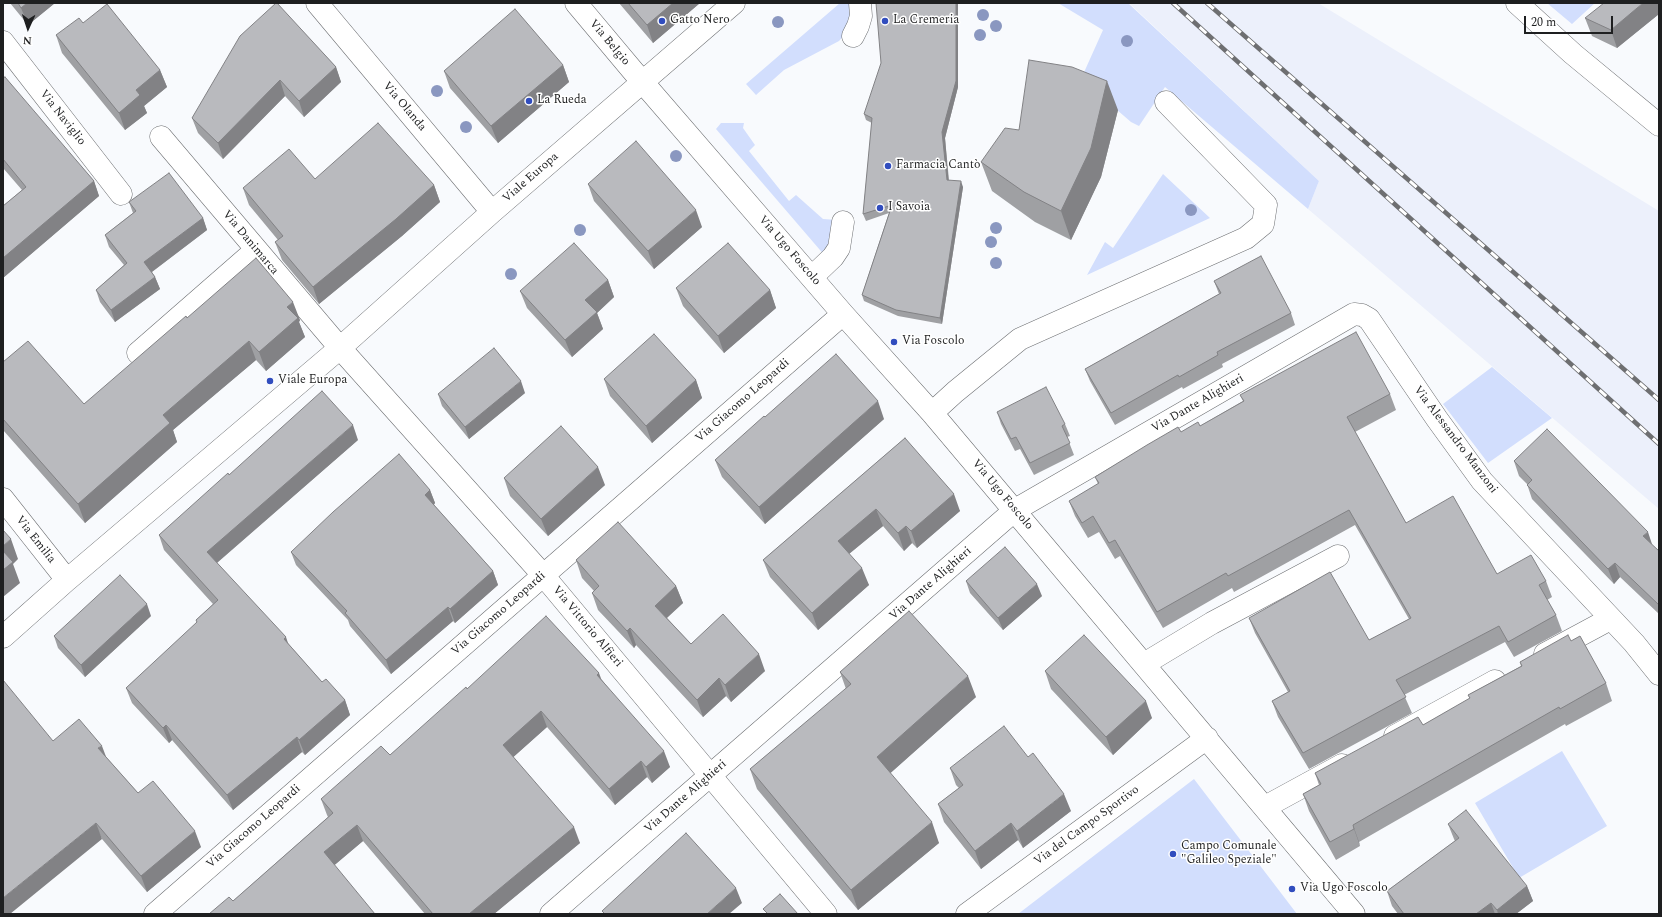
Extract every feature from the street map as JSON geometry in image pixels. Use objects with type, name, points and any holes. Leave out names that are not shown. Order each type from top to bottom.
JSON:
[{"type":"street","name":"Via Olanda","points":[[317,3],[492,212]]},
{"type":"street","name":"Via Belgio","points":[[576,3],[643,82]]},
{"type":"street","name":"Viale Europa","points":[[3,637],[67,580],[340,348],[492,212],[734,3]]},
{"type":"street","points":[[853,36],[861,16],[860,3]]},
{"type":"street","points":[[1517,3],[1572,54],[1659,125]]},
{"type":"street","name":"Via Naviglio","points":[[3,42],[120,194]]},
{"type":"street","name":"Via Ugo Foscolo","points":[[643,82],[843,314],[932,413],[1015,510],[1354,914]]},
{"type":"street","points":[[932,413],[955,392],[1020,339],[1246,238],[1263,224],[1266,205],[1166,102]]},
{"type":"street","name":"Via Danimarca","points":[[161,137],[340,348]]},
{"type":"street","points":[[812,277],[833,257],[839,248],[843,222]]},
{"type":"street","points":[[138,353],[256,250]]},
{"type":"street","name":"Via Giacomo Leopardi","points":[[154,914],[843,314]]},
{"type":"street","name":"Via Dante Alighieri","points":[[550,914],[1015,510],[1354,314]]},
{"type":"street","name":"Via Alessandro Manzoni","points":[[1354,314],[1362,315],[1369,319],[1437,419],[1482,481],[1634,643],[1659,674]]},
{"type":"street","name":"Via Vittorio Alfieri","points":[[340,348],[543,575],[826,914]]},
{"type":"street","name":"Via Emilia","points":[[3,499],[67,580]]},
{"type":"street","points":[[1144,664],[1212,623],[1338,556]]},
{"type":"street","points":[[1265,807],[1610,618]]},
{"type":"street","name":"Via del Campo Sportivo","points":[[967,914],[1207,738]]},
{"type":"shaded area","points":[[840,3],[851,3],[849,30],[839,41],[784,70],[756,95],[746,84]]},
{"type":"shaded area","points":[[1058,3],[1128,3],[1319,181],[1308,209],[1165,87],[1139,126],[1131,122],[1081,79],[1103,30]]},
{"type":"shaded area","points":[[1129,3],[1318,3],[1659,211],[1659,509],[1308,209],[1319,181]]},
{"type":"shaded area","points":[[1547,3],[1595,3],[1572,24]]},
{"type":"shaded area","points":[[721,123],[744,123],[743,128],[755,145],[749,151],[789,201],[796,195],[823,219],[837,220],[826,257],[716,129]]},
{"type":"shaded area","points":[[1163,174],[1210,218],[1087,275],[1105,242],[1113,248]]},
{"type":"shaded area","points":[[1492,367],[1552,418],[1488,463],[1443,404]]},
{"type":"shaded area","points":[[1562,751],[1607,826],[1519,878],[1475,803]]},
{"type":"shaded area","name":"Campo Comunale \"Galileo Speziale\"","points":[[1194,779],[1297,914],[1018,914]]},
{"type":"building","points":[[18,3],[27,3],[21,8]]},
{"type":"building","points":[[276,3],[336,67],[299,101],[280,80],[218,143],[192,118],[240,36]]},
{"type":"building","points":[[628,3],[673,3],[647,25]]},
{"type":"building","points":[[876,3],[956,3],[956,81],[942,132],[947,180],[961,181],[940,318],[896,310],[862,295],[892,205],[863,214],[872,118],[864,114],[881,63]]},
{"type":"building","points":[[1604,3],[1643,3],[1611,30],[1585,18]]},
{"type":"building","points":[[107,4],[160,70],[136,90],[140,95],[119,113],[56,35],[79,18],[83,23]]},
{"type":"building","points":[[515,9],[563,65],[491,126],[444,71]]},
{"type":"building","points":[[1029,60],[1072,67],[1107,81],[1091,148],[1061,211],[1024,192],[981,162],[1005,128],[1019,130]]},
{"type":"building","points":[[5,77],[94,181],[3,258],[3,206],[26,187],[3,159],[3,78]]},
{"type":"building","points":[[378,123],[434,185],[396,219],[313,287],[275,242],[283,236],[243,188],[289,149],[315,179]]},
{"type":"building","points":[[636,141],[696,210],[648,251],[588,184]]},
{"type":"building","points":[[169,173],[203,218],[144,262],[155,277],[111,310],[96,290],[127,263],[105,235],[136,211],[129,202]]},
{"type":"building","points":[[574,243],[608,280],[585,300],[597,312],[565,340],[520,291]]},
{"type":"building","points":[[728,243],[770,290],[718,336],[676,288]]},
{"type":"building","points":[[1261,256],[1291,313],[1217,352],[1218,355],[1179,377],[1178,375],[1111,413],[1085,369],[1221,293],[1214,281]]},
{"type":"building","points":[[256,258],[293,302],[287,307],[298,318],[259,352],[249,341],[163,415],[170,423],[78,504],[3,419],[3,362],[28,341],[84,404]]},
{"type":"building","points":[[1356,332],[1390,394],[1347,417],[1406,523],[1453,496],[1497,574],[1531,555],[1546,581],[1539,585],[1556,615],[1508,642],[1499,626],[1396,680],[1406,697],[1303,753],[1272,701],[1290,691],[1249,618],[1330,572],[1369,640],[1411,618],[1349,510],[1228,576],[1226,573],[1157,612],[1115,540],[1109,543],[1093,516],[1082,523],[1069,501],[1099,483],[1095,477],[1147,445],[1178,427],[1181,432],[1198,422],[1200,426],[1244,401],[1240,395]]},
{"type":"building","points":[[654,334],[696,380],[646,426],[604,379]]},
{"type":"building","points":[[494,348],[521,381],[465,427],[438,394]]},
{"type":"building","points":[[836,354],[878,401],[759,507],[715,460]]},
{"type":"building","points":[[1046,387],[1065,424],[1062,426],[1070,443],[1030,463],[1016,437],[1011,439],[997,412]]},
{"type":"building","points":[[322,391],[353,425],[207,552],[286,637],[284,639],[322,682],[326,679],[345,700],[299,740],[297,737],[227,795],[166,725],[163,728],[126,688],[197,622],[196,620],[218,600],[159,535],[228,473],[229,475]]},
{"type":"building","points":[[561,426],[598,467],[541,519],[504,478]]},
{"type":"building","points":[[1547,429],[1648,532],[1643,536],[1659,551],[1659,605],[1615,563],[1608,569],[1527,485],[1532,480],[1514,461]]},
{"type":"building","points":[[905,438],[954,494],[911,531],[906,526],[898,533],[876,509],[838,541],[862,568],[812,613],[763,560]]},
{"type":"building","points":[[399,454],[430,490],[425,495],[493,571],[450,609],[448,607],[386,660],[345,613],[347,611],[291,552],[333,512]]},
{"type":"building","points":[[618,522],[676,586],[655,606],[691,644],[723,614],[759,654],[725,685],[719,678],[697,700],[630,628],[627,631],[592,593],[599,586],[576,560]]},
{"type":"building","points":[[3,530],[11,539],[3,546]]},
{"type":"building","points":[[1005,547],[1037,584],[998,618],[966,581]]},
{"type":"building","points":[[3,551],[13,562],[3,570]]},
{"type":"building","points":[[120,575],[147,604],[81,665],[54,636]]},
{"type":"building","points":[[909,611],[968,676],[877,757],[932,822],[851,890],[750,769],[851,684],[840,672]]},
{"type":"building","points":[[546,616],[599,673],[597,675],[664,751],[646,767],[641,761],[609,789],[541,711],[503,745],[574,827],[469,914],[433,914],[357,825],[324,852],[375,914],[209,914],[229,897],[233,901],[333,813],[321,799],[381,746],[390,755],[466,687],[467,689]]},
{"type":"building","points":[[1084,635],[1146,701],[1106,737],[1045,671]]},
{"type":"building","points":[[1568,635],[1571,641],[1580,636],[1606,683],[1560,709],[1559,707],[1379,810],[1353,825],[1354,829],[1330,842],[1303,794],[1321,784],[1315,773],[1418,717],[1423,725],[1470,698],[1468,695],[1522,666],[1520,662]]},
{"type":"building","points":[[3,680],[53,741],[79,719],[102,746],[98,748],[138,793],[153,781],[195,831],[141,876],[96,823],[3,898]]},
{"type":"building","points":[[1004,726],[1028,757],[1033,753],[1064,794],[1017,831],[1011,823],[975,851],[938,804],[963,785],[950,768]]},
{"type":"building","points":[[1466,810],[1527,886],[1497,910],[1491,903],[1476,914],[1404,914],[1387,891],[1459,838],[1448,824]]},
{"type":"building","points":[[686,833],[736,888],[707,914],[605,914],[602,911]]},
{"type":"building","points":[[780,894],[798,914],[768,914],[763,909]]},
{"type":"railway","points":[[1173,3],[1659,444]]},
{"type":"railway","points":[[1207,3],[1659,400]]},
{"type":"place","name":"Gatto Nero","points":[[662,21]]},
{"type":"place","name":"La Cremeria","points":[[885,21]]},
{"type":"place","name":"La Rueda","points":[[529,101]]},
{"type":"place","name":"Farmacia Cantò","points":[[888,166]]},
{"type":"place","name":"I Savoia","points":[[880,208]]},
{"type":"place","name":"Via Foscolo","points":[[894,342]]},
{"type":"place","name":"Viale Europa","points":[[270,381]]},
{"type":"place","name":"Campo Comunale \"Galileo Speziale\"","points":[[1173,854]]},
{"type":"place","name":"Via Ugo Foscolo","points":[[1292,889]]}]
